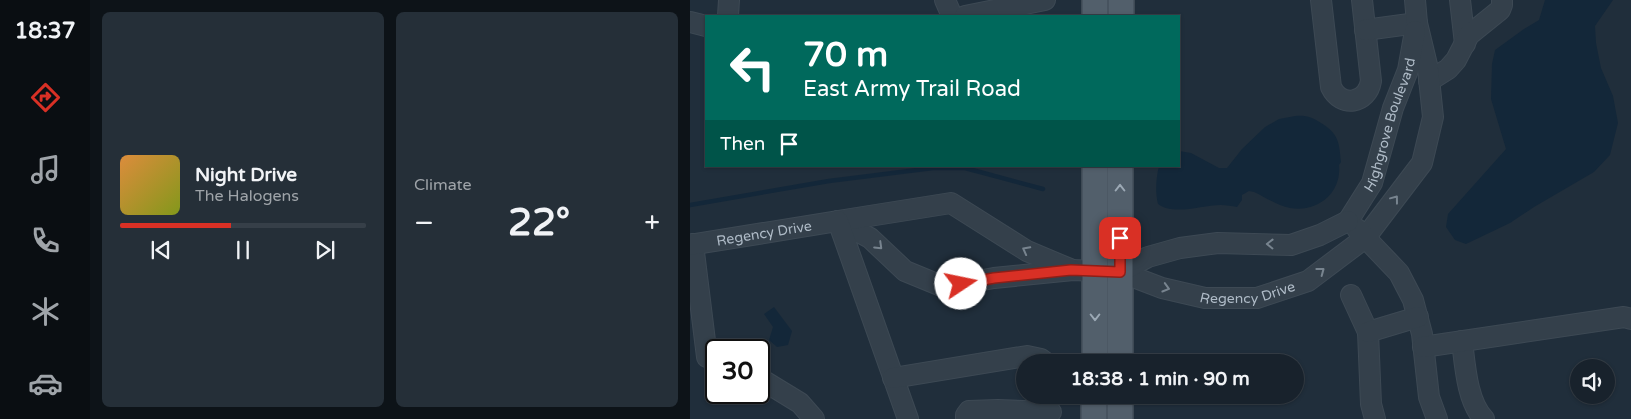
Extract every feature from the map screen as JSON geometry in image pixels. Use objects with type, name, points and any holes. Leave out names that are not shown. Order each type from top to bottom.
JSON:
[{"type":"main road","points":[[1095,0],[1095,15]]},
{"type":"main road","points":[[1121,0],[1121,15]]},
{"type":"main road","points":[[1095,167],[1095,354]]},
{"type":"main road","points":[[1120,167],[1120,354]]},
{"type":"main road","points":[[1094,404],[1094,419]]},
{"type":"main road","points":[[1120,404],[1120,419]]},
{"type":"street","points":[[728,15],[729,0]]},
{"type":"street","points":[[945,0],[952,15]]},
{"type":"street","points":[[972,10],[1045,0]]},
{"type":"street","points":[[1321,0],[1331,87],[1334,93],[1344,100],[1357,100],[1370,87],[1371,81],[1362,0]]},
{"type":"street","name":"Highgrove Boulevard","points":[[1348,221],[1372,183],[1393,108],[1408,70],[1416,24],[1415,0]]},
{"type":"street","points":[[1460,0],[1465,44]]},
{"type":"street","points":[[1430,81],[1448,69],[1456,60],[1469,35],[1500,10],[1504,2]]},
{"type":"street","points":[[690,22],[705,26]]},
{"type":"street","points":[[1366,30],[1416,24]]},
{"type":"street","name":"Highgrove Boulevard","points":[[1365,238],[1422,163],[1433,118],[1428,69],[1416,24]]},
{"type":"street","name":"Regency Drive","points":[[691,244],[950,203],[1027,251],[1071,270]]},
{"type":"street","points":[[838,221],[908,419]]},
{"type":"street","name":"Regency Drive","points":[[838,221],[870,238],[905,271],[944,287],[994,278],[1071,270],[1120,272],[1162,288],[1205,298],[1258,298],[1308,281],[1365,238]]},
{"type":"street","points":[[1120,272],[1148,257],[1218,242],[1291,245],[1320,235],[1348,221],[1399,273],[1413,300],[1423,347],[1429,398],[1437,419]]},
{"type":"street","points":[[691,244],[704,359]]},
{"type":"street","points":[[1351,295],[1368,332],[1371,395],[1375,419]]},
{"type":"street","points":[[1368,332],[1418,317]]},
{"type":"street","points":[[1423,347],[1624,317],[1631,319]]},
{"type":"street","points":[[1462,342],[1468,387],[1479,414],[1484,419]]},
{"type":"street","points":[[893,378],[1016,358]]},
{"type":"street","points":[[770,384],[800,402],[814,419]]},
{"type":"street","points":[[966,419],[969,411],[1051,409]]},
{"type":"water","points":[[1545,0],[1613,0],[1595,26],[1601,68],[1613,96],[1618,123],[1610,155],[1594,172],[1510,223],[1466,244],[1455,240],[1446,227],[1448,214],[1506,149],[1491,99],[1492,64],[1495,50],[1539,20]]},
{"type":"water","points":[[1295,116],[1309,117],[1327,127],[1335,135],[1339,144],[1341,162],[1336,184],[1326,199],[1309,207],[1300,209],[1290,208],[1249,191],[1242,195],[1242,200],[1237,207],[1213,205],[1180,210],[1158,204],[1156,185],[1159,167],[1180,167],[1180,151],[1191,153],[1219,168],[1227,168],[1242,149],[1265,127],[1279,119]]},
{"type":"water","points":[[774,307],[792,331],[788,345],[777,347],[770,341],[773,327],[764,314]]},
{"type":"waterway","points":[[690,205],[829,181],[933,168],[965,168],[1043,189]]},
{"type":"route","points":[[961,284],[994,278],[1071,270],[1120,272],[1120,238]]}]
